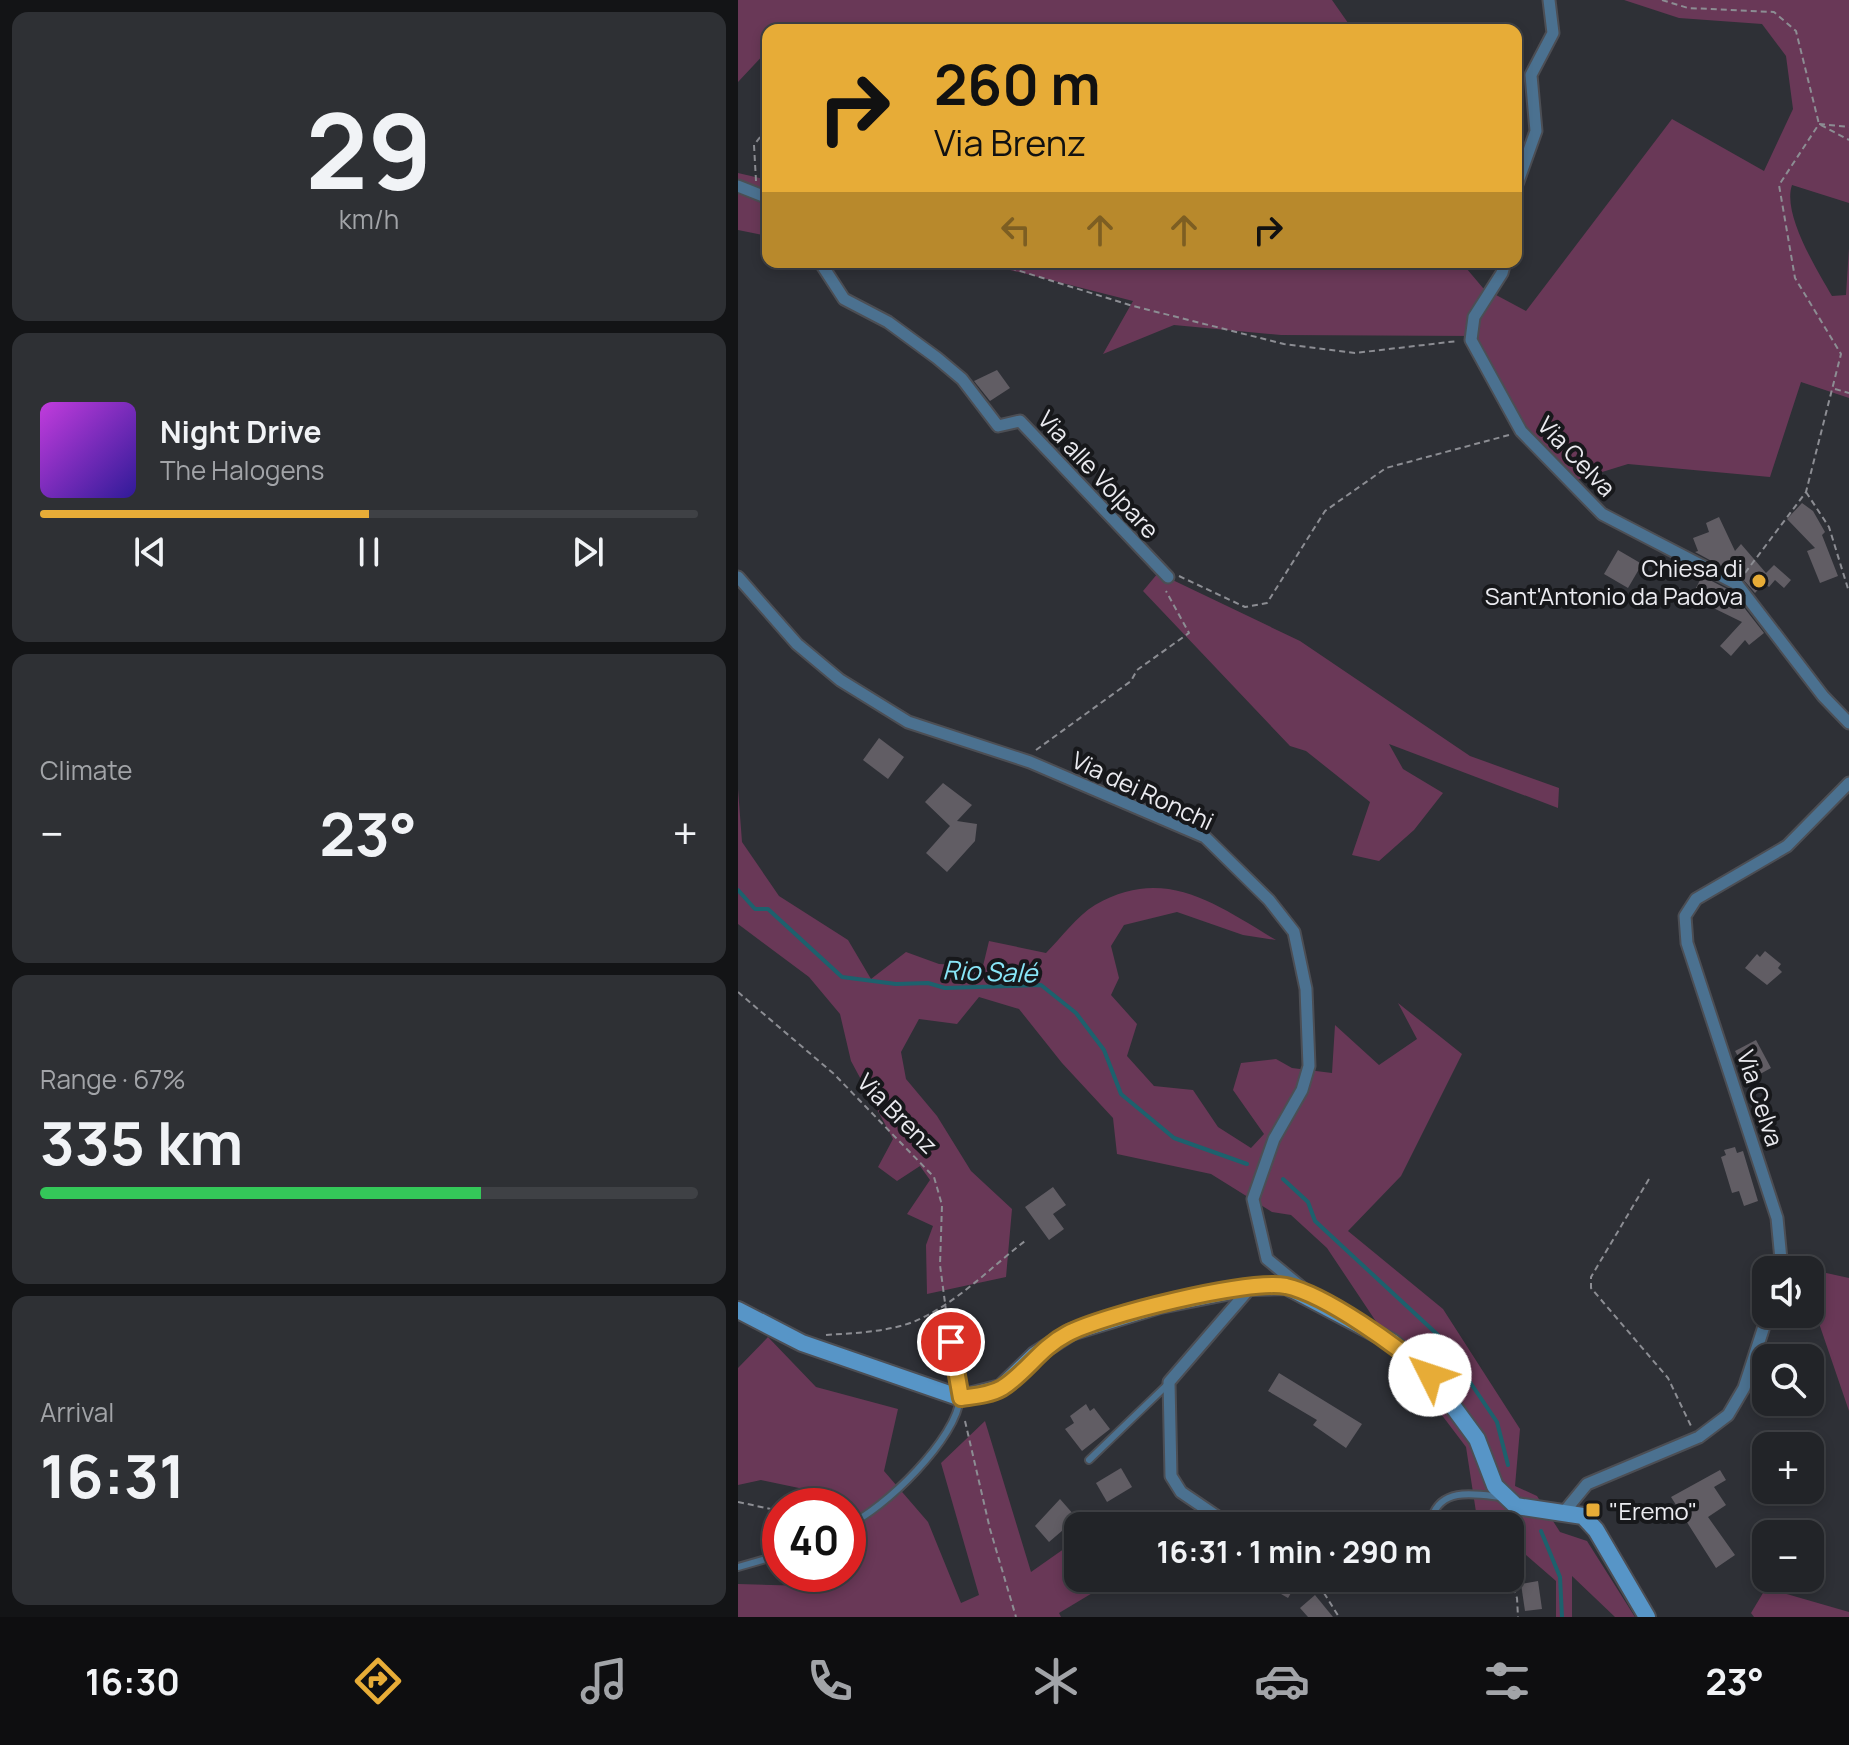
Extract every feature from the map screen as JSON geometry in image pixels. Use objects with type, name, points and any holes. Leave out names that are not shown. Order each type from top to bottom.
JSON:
[{"type":"street","points":[[1522,170],[1536,131],[1531,75],[1553,33],[1549,0]]},
{"type":"street","points":[[738,186],[762,194]]},
{"type":"street","name":"Via alle Volpare","points":[[824,268],[844,299],[888,322],[962,379],[998,426],[1020,421],[1168,577]]},
{"type":"street","points":[[1471,340],[1474,317],[1503,268]]},
{"type":"street","name":"Via Celva","points":[[1471,340],[1521,431],[1602,514],[1737,584],[1823,696],[1849,723]]},
{"type":"street","name":"Via dei Ronchi","points":[[738,577],[797,644],[840,680],[908,722],[1030,762],[1205,837],[1269,900],[1294,932],[1306,989],[1309,1066],[1302,1090],[1274,1139],[1253,1199],[1267,1259],[1318,1301]]},
{"type":"street","name":"Via Celva","points":[[1781,1256],[1777,1218],[1687,943],[1685,916],[1696,899],[1787,846],[1849,783]]},
{"type":"street","points":[[738,1310],[802,1343],[961,1398],[1001,1388],[1035,1355],[1071,1332],[1160,1305],[1251,1287],[1286,1286],[1392,1342],[1430,1375],[1477,1439],[1495,1486],[1516,1506],[1583,1516],[1596,1530],[1647,1617]]},
{"type":"street","points":[[1210,1512],[1181,1492],[1171,1476],[1169,1382],[1251,1287]]},
{"type":"street","points":[[1564,1512],[1587,1484],[1699,1437],[1728,1415],[1744,1388],[1763,1328]]},
{"type":"lane","points":[[866,1517],[939,1446],[961,1398],[951,1342]]},
{"type":"lane","points":[[1089,1460],[1169,1382]]},
{"type":"lane","points":[[1434,1512],[1446,1498],[1465,1493],[1507,1498]]},
{"type":"lane","points":[[738,1567],[762,1560]]},
{"type":"path","points":[[1662,0],[1688,8],[1774,12],[1796,31],[1819,124],[1779,185],[1795,278],[1841,354],[1806,492],[1737,584]]},
{"type":"path","points":[[1819,124],[1849,127]]},
{"type":"path","points":[[1819,124],[1849,140]]},
{"type":"path","points":[[757,191],[754,145],[762,136]]},
{"type":"path","points":[[1010,268],[1133,306],[1284,344],[1355,353],[1471,340]]},
{"type":"path","points":[[1841,354],[1849,350]]},
{"type":"path","points":[[1834,389],[1849,393]]},
{"type":"path","points":[[1030,762],[1038,745],[1131,681],[1137,670],[1189,633],[1166,592],[1168,577],[1177,575],[1245,607],[1267,603],[1325,511],[1386,468],[1521,431]]},
{"type":"path","points":[[1806,492],[1829,527],[1849,592]]},
{"type":"path","name":"Via Brenz","points":[[738,992],[834,1074],[934,1177],[942,1205],[940,1265],[951,1342]]},
{"type":"path","points":[[1649,1179],[1591,1277],[1591,1288],[1668,1378],[1699,1437]]},
{"type":"path","points":[[802,1343],[815,1336],[874,1331],[913,1322],[945,1303],[1025,1241]]},
{"type":"path","points":[[961,1398],[990,1529],[1016,1617]]},
{"type":"path","points":[[738,1502],[762,1507]]},
{"type":"path","points":[[1323,1592],[1339,1617]]},
{"type":"path","points":[[1515,1592],[1518,1617]]},
{"type":"shaded area","points":[[738,0],[1332,0],[1349,24],[762,24],[762,56],[738,82]]},
{"type":"shaded area","points":[[1624,0],[1849,0],[1849,203],[1792,185],[1790,197],[1796,226],[1832,296],[1846,295],[1849,248],[1849,398],[1801,382],[1770,477],[1628,464],[1573,481],[1526,429],[1474,336],[1281,335],[1174,325],[1103,354],[1133,301],[1003,268],[1466,268],[1483,288],[1526,311],[1672,119],[1764,171],[1793,109],[1786,56],[1762,24],[1679,18]]},
{"type":"shaded area","points":[[738,173],[762,179],[762,235],[738,230]]},
{"type":"shaded area","points":[[1158,573],[1300,641],[1470,756],[1559,788],[1558,808],[1389,744],[1403,769],[1443,793],[1414,830],[1379,861],[1352,855],[1370,802],[1306,751],[1290,746],[1143,591]]},
{"type":"shaded area","points":[[738,789],[742,842],[779,896],[848,940],[871,979],[906,952],[939,964],[983,966],[989,941],[1046,953],[1088,910],[1120,894],[1144,889],[1167,889],[1210,903],[1276,940],[1243,935],[1177,912],[1124,925],[1111,946],[1119,978],[1111,995],[1137,1024],[1127,1056],[1154,1086],[1193,1090],[1218,1127],[1251,1148],[1264,1134],[1233,1090],[1241,1063],[1276,1059],[1292,1068],[1332,1073],[1335,1025],[1379,1065],[1417,1039],[1398,1003],[1462,1054],[1401,1176],[1348,1231],[1443,1309],[1520,1429],[1515,1486],[1537,1496],[1560,1532],[1587,1541],[1635,1617],[1615,1617],[1572,1576],[1572,1617],[1556,1617],[1556,1581],[1524,1553],[1524,1512],[1476,1512],[1466,1447],[1413,1377],[1327,1248],[1291,1215],[1272,1212],[1211,1174],[1117,1154],[1113,1118],[1062,1063],[1019,1009],[979,997],[957,1024],[919,1019],[901,1052],[906,1079],[937,1116],[971,1171],[1012,1209],[1006,1277],[927,1294],[926,1245],[933,1226],[907,1214],[930,1180],[920,1166],[897,1181],[878,1167],[893,1139],[851,1061],[840,1014],[809,977],[738,924]]},
{"type":"shaded area","points":[[1824,1272],[1849,1278],[1849,1411],[1821,1328],[1824,1328]]},
{"type":"shaded area","points":[[768,1337],[816,1387],[898,1409],[884,1471],[928,1522],[961,1603],[979,1595],[941,1463],[985,1421],[1031,1572],[1064,1549],[1064,1592],[1094,1592],[1059,1613],[1061,1617],[738,1617],[738,1584],[762,1585],[762,1592],[866,1592],[866,1488],[799,1488],[761,1480],[738,1485],[738,1368]]},
{"type":"shaded area","points":[[1764,1592],[1780,1592],[1849,1612],[1849,1617],[1754,1617],[1751,1613]]},
{"type":"building","points":[[997,370],[1010,388],[990,401],[974,381]]},
{"type":"building","points":[[1802,503],[1813,511],[1825,532],[1822,535],[1838,576],[1820,583],[1807,551],[1815,548],[1787,519]]},
{"type":"building","points":[[1719,517],[1735,551],[1741,544],[1766,573],[1774,565],[1791,580],[1784,588],[1775,580],[1769,587],[1764,583],[1755,593],[1741,577],[1695,552],[1698,551],[1693,538],[1709,532],[1706,523]]},
{"type":"building","points":[[1618,550],[1642,564],[1628,588],[1604,574]]},
{"type":"building","points":[[1702,576],[1731,591],[1764,633],[1749,645],[1745,640],[1731,656],[1720,646],[1742,622],[1695,599],[1689,608],[1669,595],[1675,585],[1692,596]]},
{"type":"building","points":[[879,738],[904,757],[888,779],[863,760]]},
{"type":"building","points":[[943,783],[972,805],[957,821],[977,824],[975,841],[947,872],[926,853],[950,826],[925,802]]},
{"type":"building","points":[[1765,951],[1781,964],[1778,968],[1782,972],[1767,985],[1745,968],[1757,954],[1760,957]]},
{"type":"building","points":[[1756,1040],[1771,1068],[1751,1079],[1735,1051]]},
{"type":"building","points":[[1735,1147],[1737,1153],[1743,1151],[1758,1201],[1744,1206],[1739,1191],[1732,1193],[1721,1157],[1726,1155],[1724,1150]]},
{"type":"building","points":[[1053,1187],[1066,1205],[1053,1214],[1064,1229],[1049,1240],[1025,1207]]},
{"type":"building","points":[[1279,1373],[1362,1424],[1346,1448],[1313,1425],[1317,1420],[1268,1391]]},
{"type":"building","points":[[1086,1404],[1090,1411],[1094,1408],[1110,1429],[1082,1451],[1065,1429],[1074,1423],[1070,1416]]},
{"type":"building","points":[[1121,1468],[1132,1487],[1107,1502],[1096,1483]]},
{"type":"building","points":[[1720,1470],[1726,1480],[1714,1487],[1726,1505],[1708,1517],[1735,1555],[1716,1568],[1671,1497]]},
{"type":"building","points":[[1060,1499],[1071,1512],[1064,1512],[1064,1529],[1049,1542],[1035,1526]]},
{"type":"building","points":[[1538,1581],[1542,1609],[1525,1611],[1524,1583]]},
{"type":"building","points":[[1278,1592],[1292,1592],[1288,1598]]},
{"type":"building","points":[[1315,1595],[1333,1617],[1308,1617],[1300,1608]]},
{"type":"waterway","name":"Rio Salé","points":[[738,890],[755,909],[768,909],[842,977],[896,984],[928,983],[945,988],[1041,985],[1076,1013],[1104,1050],[1121,1094],[1174,1138],[1247,1164]]},
{"type":"waterway","name":"Rio Salé","points":[[1283,1179],[1308,1202],[1315,1221],[1438,1335],[1497,1422],[1508,1465]]},
{"type":"waterway","name":"Rio Salé","points":[[1541,1531],[1560,1577],[1562,1617]]},
{"type":"place","name":"Chiesa di Sant'Antonio da Padova","points":[[1759,581]]},
{"type":"place","name":"\"Eremo\"","points":[[1593,1510]]},
{"type":"route","points":[[951,1342],[961,1398],[1001,1388],[1035,1355],[1071,1332],[1160,1305],[1251,1287],[1286,1286],[1392,1342],[1430,1375]]}]
